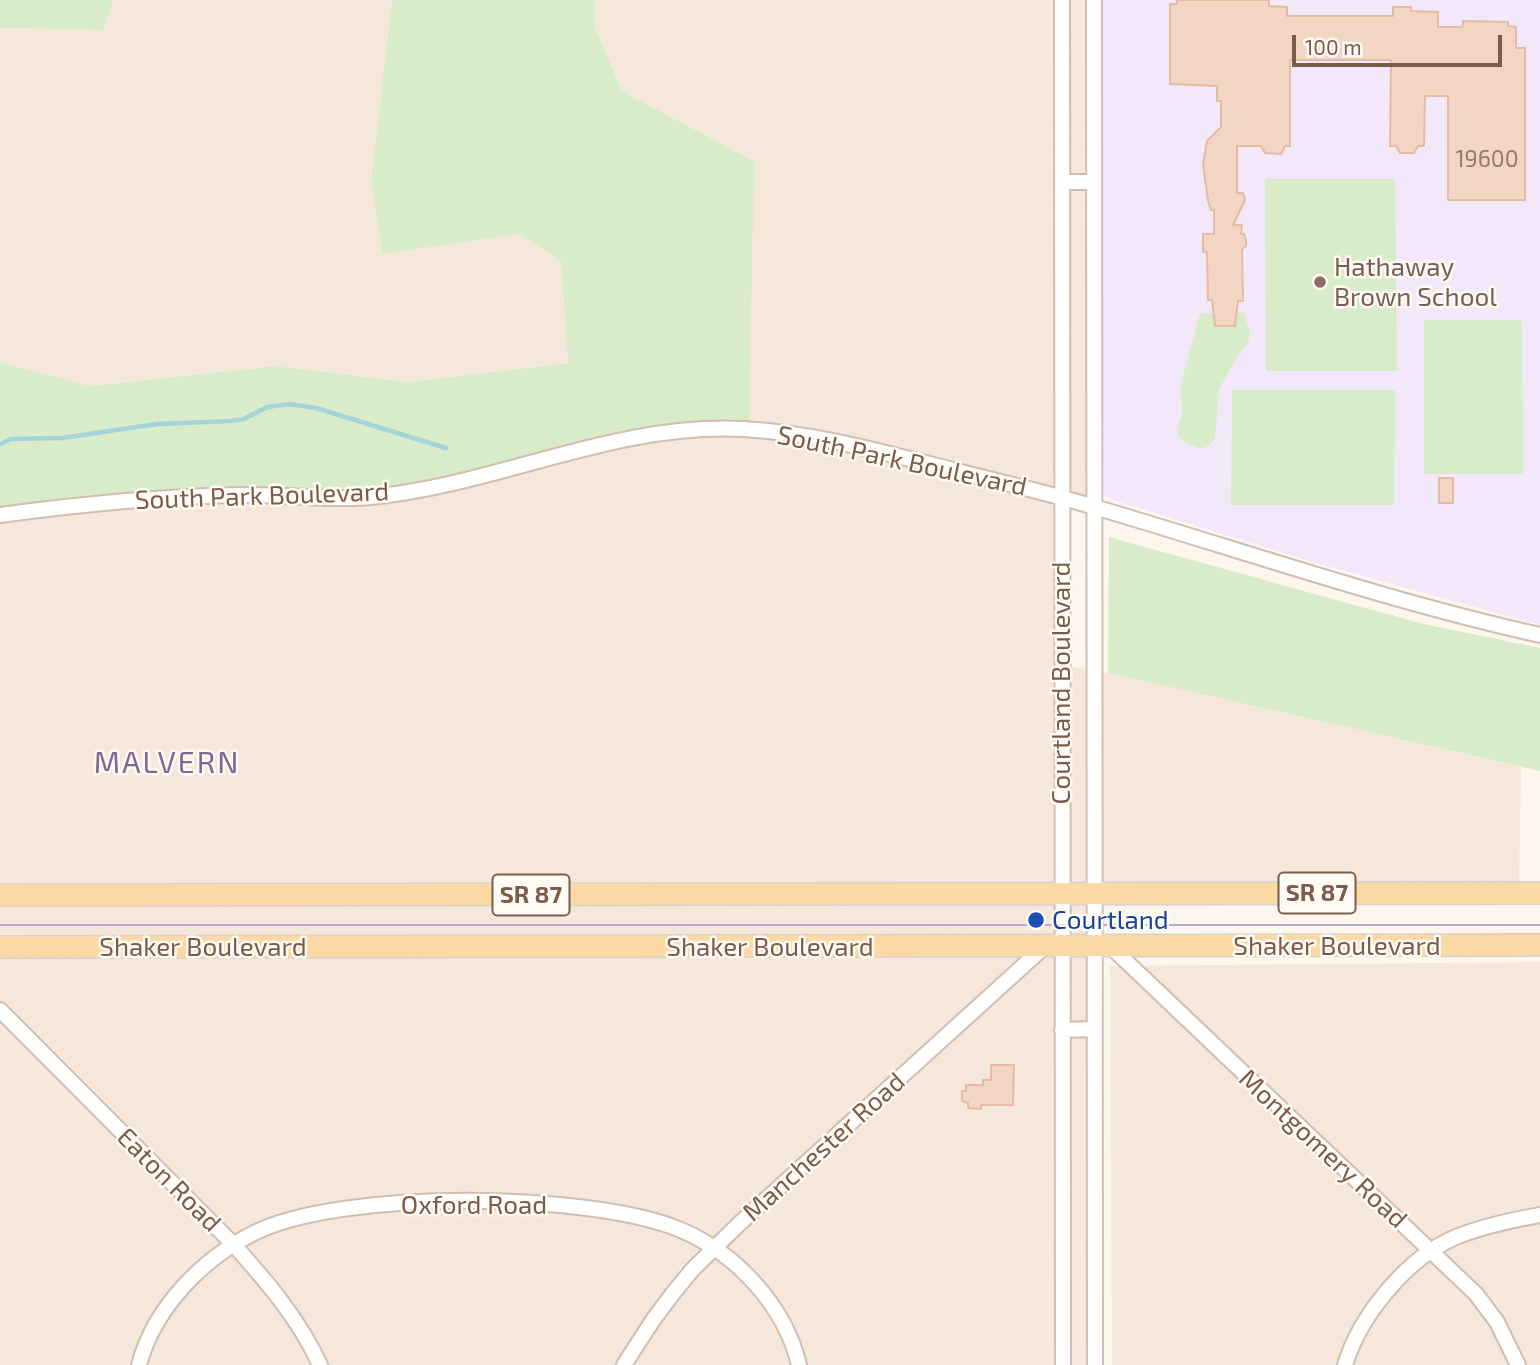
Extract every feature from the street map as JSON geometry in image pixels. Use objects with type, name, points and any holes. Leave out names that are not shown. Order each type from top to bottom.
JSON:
[{"type":"main road","name":"Shaker Boulevard","points":[[0,895],[1540,894]]},
{"type":"main road","name":"Shaker Boulevard","points":[[0,947],[1540,945]]},
{"type":"street","name":"Courtland Boulevard","points":[[1062,0],[1061,894],[1053,947],[1062,1030],[1063,1365]]},
{"type":"street","name":"Courtland Boulevard","points":[[1094,0],[1093,893],[1102,946],[1094,1029],[1095,1365]]},
{"type":"street","points":[[1062,182],[1094,182]]},
{"type":"street","name":"South Park Boulevard","points":[[0,516],[87,503],[167,496],[251,494],[368,497],[428,489],[624,439],[683,430],[742,429],[811,437],[859,447],[1062,497],[1334,582],[1540,635]]},
{"type":"street","name":"Montgomery Road","points":[[1102,946],[1476,1294],[1487,1308],[1518,1365]]},
{"type":"street","name":"Manchester Road","points":[[624,1365],[674,1292],[715,1248],[1053,947]]},
{"type":"street","name":"Eaton Road","points":[[0,1010],[234,1245],[285,1306],[303,1332],[320,1365]]},
{"type":"street","points":[[1062,1030],[1094,1029]]},
{"type":"street","name":"Oxford Road","points":[[139,1365],[150,1336],[172,1300],[200,1270],[234,1245],[273,1225],[319,1213],[389,1205],[482,1201],[564,1206],[640,1218],[682,1231],[715,1248],[733,1262],[768,1302],[793,1341],[799,1365]]},
{"type":"street","points":[[1345,1365],[1371,1312],[1383,1296],[1431,1251],[1466,1233],[1540,1215]]},
{"type":"shaded area","points":[[114,0],[392,0],[371,180],[382,253],[519,233],[561,261],[568,363],[408,382],[276,366],[90,386],[0,362],[0,28],[103,30]]},
{"type":"shaded area","points":[[595,0],[1094,0],[1094,506],[1063,497],[1062,665],[1108,673],[1521,767],[1519,893],[1093,894],[1095,1365],[0,1365],[0,515],[623,439],[754,161],[622,91],[594,25]]},
{"type":"shaded area","name":"Hathaway Brown School","points":[[1100,0],[1540,0],[1540,625],[1312,562],[1106,496],[1102,490]]},
{"type":"shaded area","points":[[1540,962],[1540,1365],[1112,1365],[1110,966]]},
{"type":"green space","points":[[0,0],[114,0],[103,30],[0,28]]},
{"type":"green space","points":[[392,0],[595,0],[594,25],[622,91],[754,161],[749,429],[683,430],[367,497],[251,494],[0,515],[0,362],[90,386],[276,366],[408,382],[568,363],[561,261],[519,234],[382,254],[371,180]]},
{"type":"green space","points":[[1265,179],[1395,179],[1397,371],[1266,371]]},
{"type":"green space","points":[[1200,313],[1215,314],[1216,326],[1235,326],[1235,313],[1244,313],[1250,333],[1248,344],[1243,347],[1219,389],[1215,438],[1209,446],[1200,449],[1179,438],[1177,429],[1182,416],[1181,384]]},
{"type":"green space","points":[[1424,320],[1522,320],[1523,474],[1424,474]]},
{"type":"green space","points":[[1232,390],[1395,390],[1394,505],[1231,505]]},
{"type":"green space","points":[[1109,537],[1423,624],[1540,648],[1540,771],[1108,673]]},
{"type":"building","points":[[1177,0],[1269,0],[1269,6],[1287,7],[1287,16],[1393,16],[1393,7],[1411,7],[1411,11],[1438,12],[1438,27],[1463,27],[1463,21],[1508,22],[1508,26],[1516,27],[1516,48],[1525,48],[1525,200],[1448,200],[1448,96],[1425,96],[1424,146],[1418,146],[1414,153],[1400,153],[1396,146],[1390,146],[1391,60],[1290,60],[1290,146],[1285,146],[1281,154],[1265,153],[1261,146],[1237,146],[1237,193],[1243,193],[1245,200],[1233,225],[1242,225],[1241,234],[1244,234],[1246,240],[1246,246],[1242,249],[1243,301],[1238,301],[1235,326],[1215,326],[1212,300],[1208,300],[1207,252],[1203,252],[1203,234],[1214,234],[1214,210],[1211,210],[1208,201],[1203,164],[1207,141],[1221,127],[1221,101],[1217,101],[1217,86],[1170,84],[1170,4],[1177,4]]},
{"type":"building","points":[[1439,478],[1453,478],[1453,503],[1439,503]]},
{"type":"building","points":[[991,1065],[1014,1065],[1013,1105],[981,1105],[981,1109],[968,1108],[968,1103],[962,1101],[962,1091],[966,1091],[966,1085],[983,1085],[983,1080],[991,1080]]},
{"type":"waterway","points":[[0,444],[11,439],[62,438],[157,424],[231,421],[244,419],[267,407],[290,404],[316,408],[446,448]]},
{"type":"tram line","points":[[0,925],[1540,925]]},
{"type":"place","name":"Hathaway Brown School","points":[[1320,282]]},
{"type":"place","name":"Courtland","points":[[1036,920]]},
{"type":"district","name":"MALVERN","points":[[167,763]]}]
